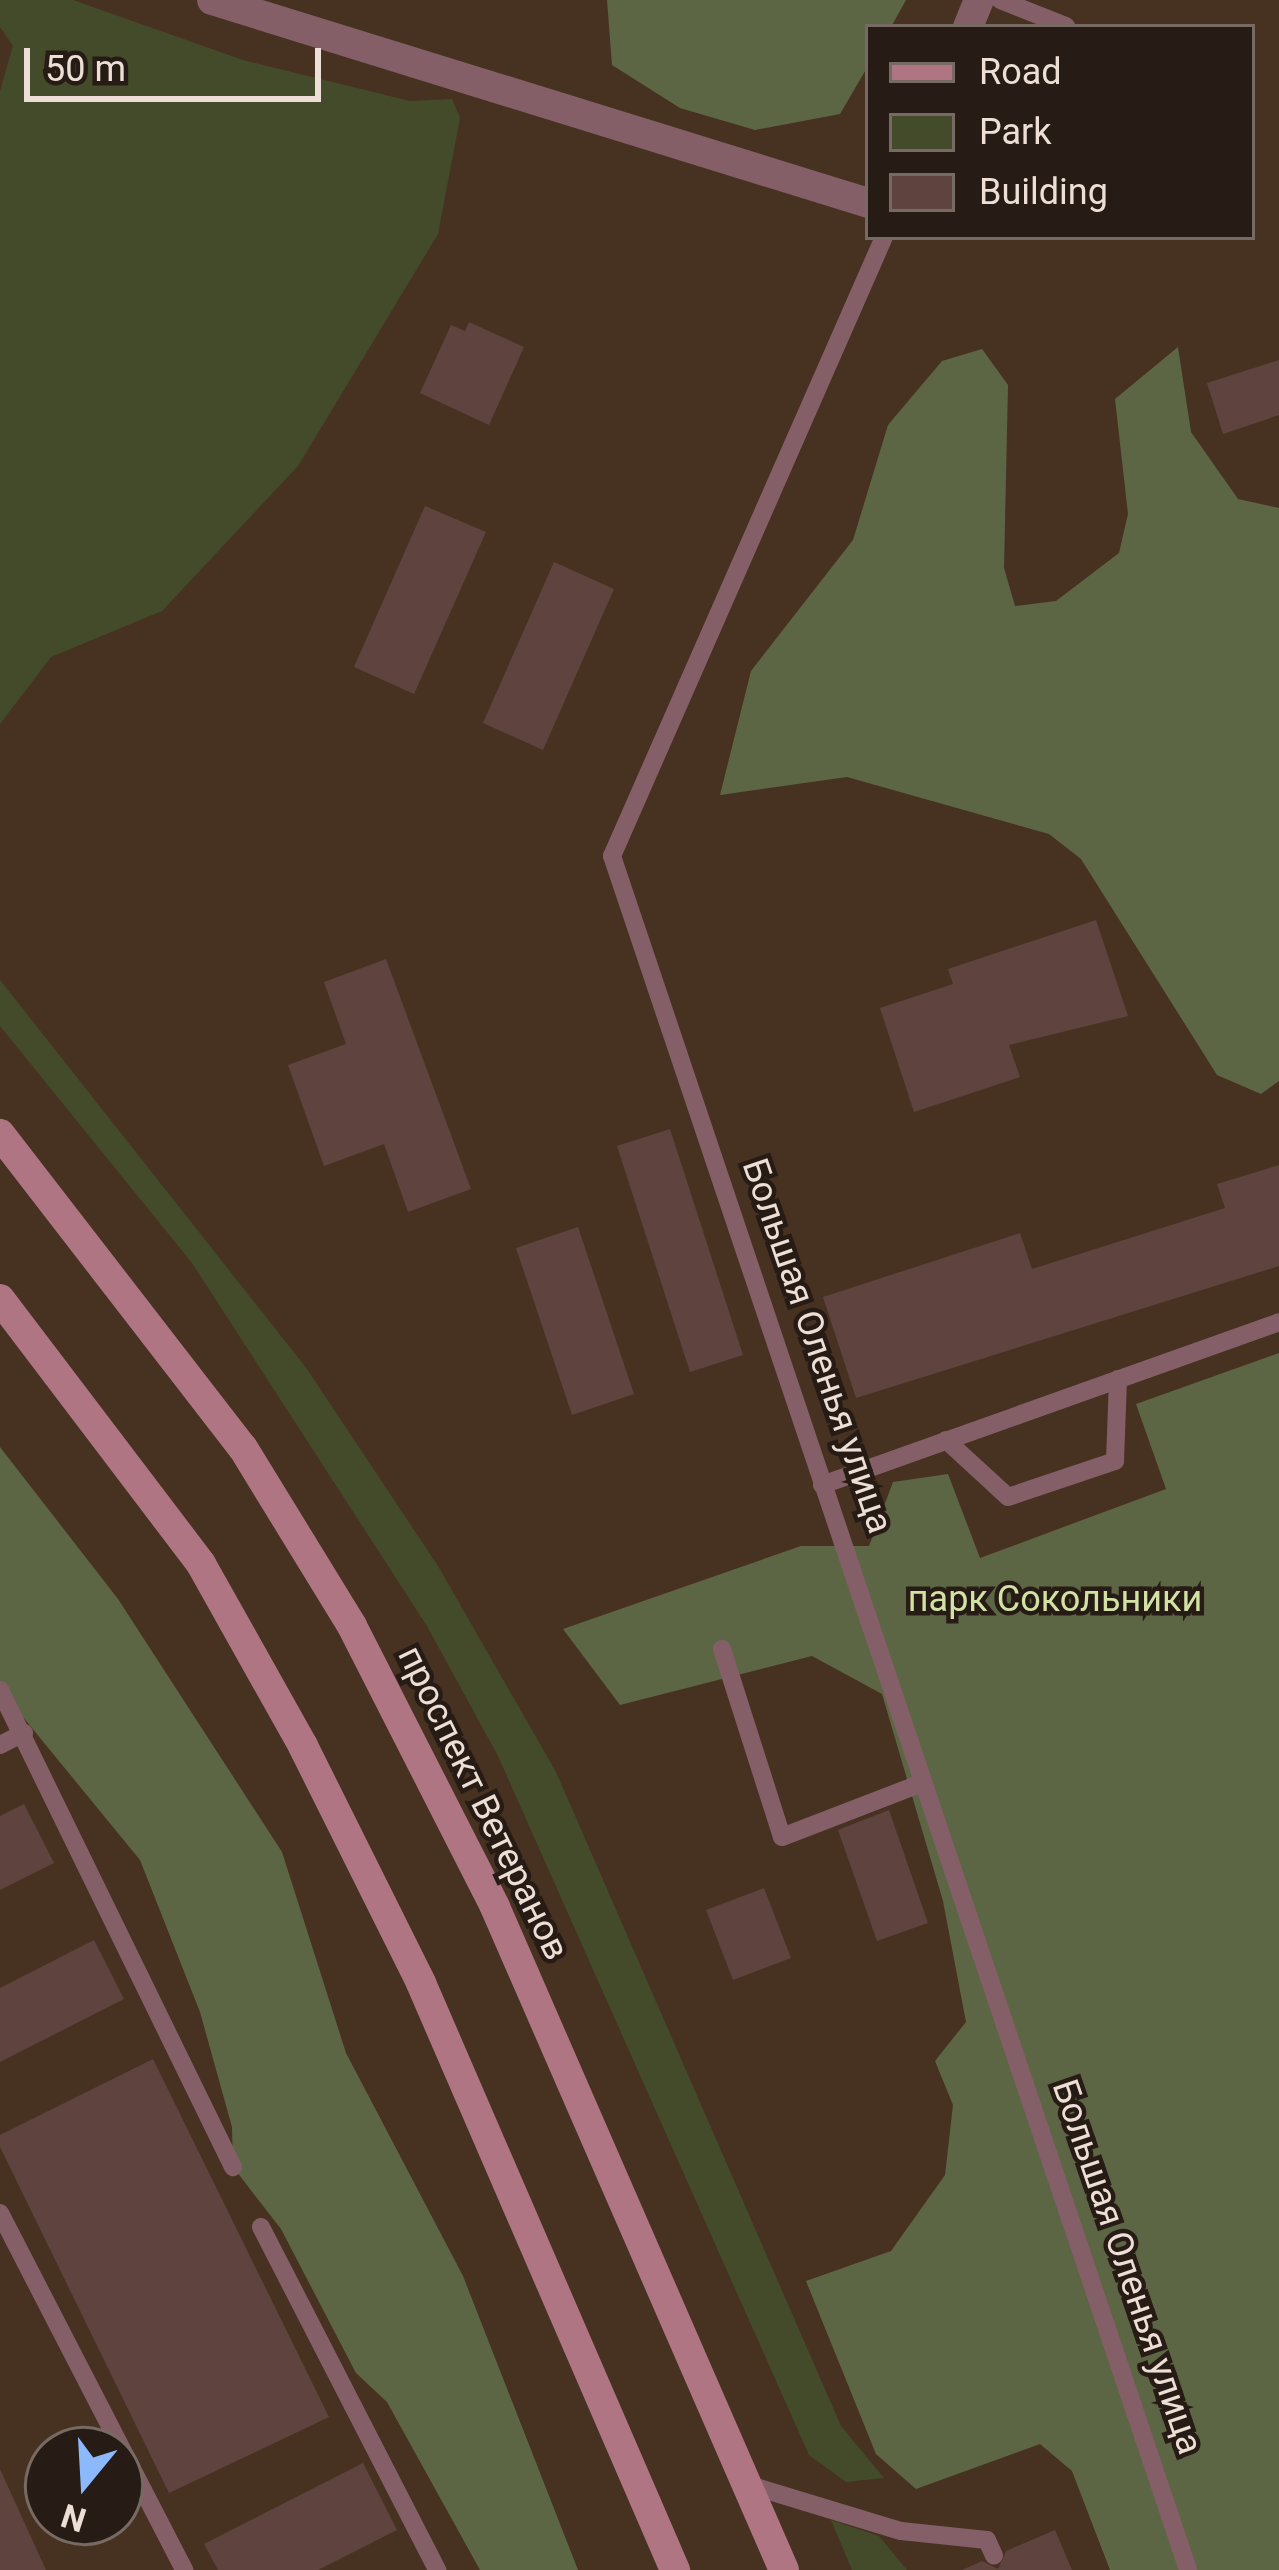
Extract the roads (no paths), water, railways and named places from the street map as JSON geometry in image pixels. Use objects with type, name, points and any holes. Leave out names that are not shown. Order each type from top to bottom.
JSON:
[{"type":"main road","name":"проспект Ветеранов","points":[[0,1134],[243,1448],[352,1626],[496,1907],[784,2570]]},
{"type":"main road","points":[[0,1299],[201,1564],[303,1746],[421,1983],[674,2570]]},
{"type":"street","points":[[212,0],[865,201]]},
{"type":"lane","points":[[1000,0],[1061,24]]},
{"type":"lane","name":"Большая Оленья улица","points":[[883,240],[612,856],[1187,2570]]},
{"type":"lane","points":[[822,1485],[1279,1322]]},
{"type":"lane","points":[[946,1440],[1008,1497],[1114,1461],[1118,1379]]},
{"type":"lane","points":[[722,1648],[782,1837],[922,1783]]},
{"type":"lane","points":[[0,1690],[232,2167]]},
{"type":"lane","points":[[0,1745],[23,1733]]},
{"type":"lane","points":[[0,2213],[184,2570]]},
{"type":"lane","points":[[262,2227],[437,2570]]},
{"type":"lane","points":[[746,2484],[901,2531],[987,2540],[994,2556]]},
{"type":"park label","name":"парк Сокольники","points":[[1055,1600]]}]
